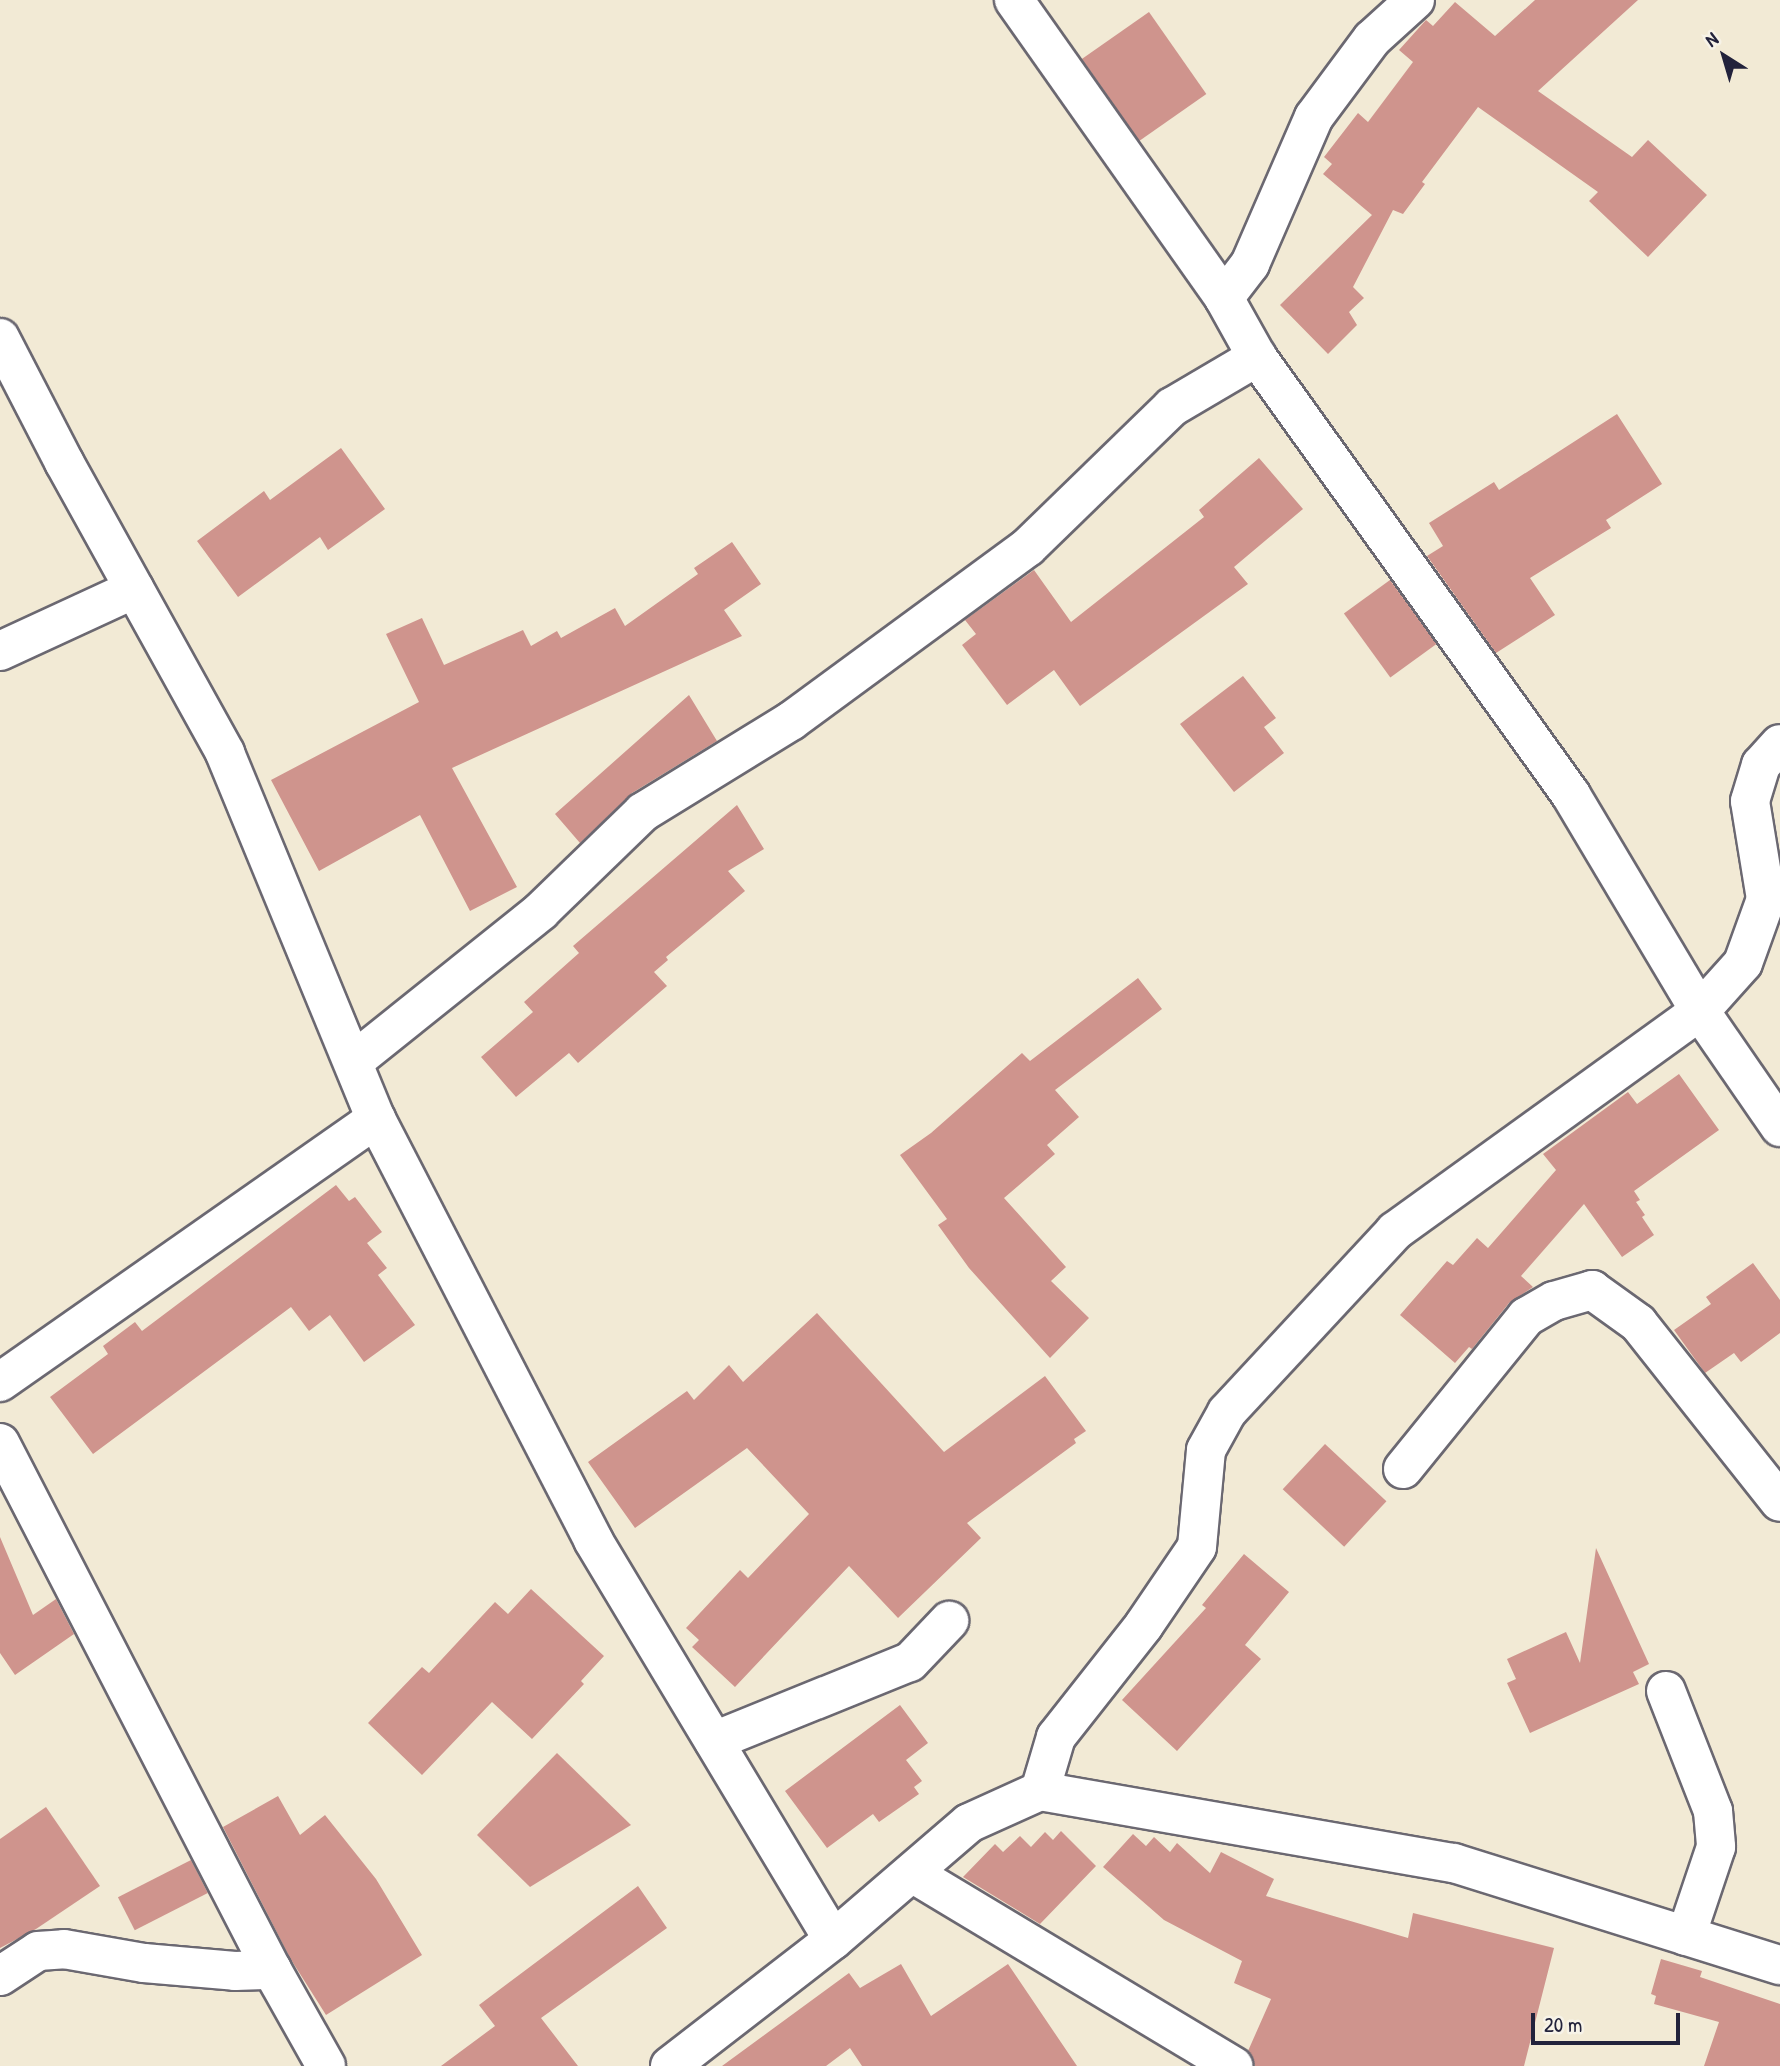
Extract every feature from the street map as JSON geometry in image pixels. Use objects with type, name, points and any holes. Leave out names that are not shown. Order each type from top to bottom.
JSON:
[{"type":"street","points":[[1014,0],[1224,298],[1257,357],[1571,795],[1700,1011],[1780,1127]]},
{"type":"street","points":[[1224,298],[1250,264],[1314,117],[1372,39],[1415,0]]},
{"type":"street","points":[[0,338],[225,753],[376,1119],[593,1540],[833,1940]]},
{"type":"street","points":[[354,1061],[541,911],[643,812],[790,721],[1028,547],[1172,407],[1257,357]]},
{"type":"street","points":[[0,651],[134,589]]},
{"type":"street","points":[[1040,1791],[1056,1737],[1143,1625],[1197,1547],[1206,1450],[1227,1412],[1395,1231],[1700,1011],[1743,963],[1766,899],[1750,801],[1760,765],[1780,744]]},
{"type":"street","points":[[0,1382],[376,1119]]},
{"type":"street","points":[[1403,1469],[1526,1317],[1554,1301],[1592,1290],[1638,1324],[1780,1502]]},
{"type":"street","points":[[0,1443],[272,1970],[326,2066]]},
{"type":"street","points":[[713,1741],[910,1662],[949,1621]]},
{"type":"street","points":[[1666,1692],[1713,1811],[1716,1847],[1686,1936]]},
{"type":"street","points":[[670,2066],[833,1940],[969,1824],[1040,1791],[1454,1863],[1780,1965]]},
{"type":"street","points":[[912,1873],[1233,2066]]},
{"type":"street","points":[[0,1976],[38,1951],[64,1949],[144,1963],[235,1971],[272,1970]]},
{"type":"building","points":[[1535,0],[1638,0],[1538,91],[1632,157],[1648,140],[1707,195],[1648,257],[1589,201],[1598,192],[1478,107],[1422,182],[1425,184],[1403,214],[1393,210],[1353,287],[1364,298],[1349,312],[1357,325],[1328,354],[1280,305],[1372,215],[1323,174],[1332,164],[1324,157],[1358,113],[1368,122],[1413,62],[1399,50],[1426,20],[1433,26],[1455,2],[1495,36]]},
{"type":"building","points":[[1149,12],[1206,94],[1139,141],[1082,59]]},
{"type":"building","points":[[1617,414],[1662,484],[1606,520],[1611,528],[1530,578],[1555,615],[1496,653],[1427,556],[1443,546],[1429,523],[1494,482],[1499,490]]},
{"type":"building","points":[[341,448],[385,509],[328,550],[320,537],[238,597],[197,541],[264,491],[270,500]]},
{"type":"building","points":[[1259,458],[1303,509],[1234,567],[1248,584],[1080,706],[1054,670],[1007,705],[962,645],[976,634],[965,620],[1034,570],[1071,622],[1204,517],[1199,510]]},
{"type":"building","points":[[732,542],[761,584],[724,610],[742,636],[452,768],[517,887],[470,911],[420,815],[319,871],[271,780],[419,702],[386,634],[422,618],[444,665],[523,630],[531,646],[557,631],[561,638],[615,608],[625,626],[698,574],[694,568]]},
{"type":"building","points":[[1390,580],[1436,644],[1390,677],[1344,614]]},
{"type":"building","points":[[1243,676],[1276,718],[1264,727],[1284,753],[1234,792],[1180,724]]},
{"type":"building","points":[[689,695],[717,741],[632,793],[580,843],[555,814]]},
{"type":"building","points":[[737,805],[764,849],[728,871],[745,891],[666,957],[668,960],[654,972],[667,986],[578,1063],[569,1053],[516,1097],[481,1057],[533,1012],[524,1002],[579,953],[573,946]]},
{"type":"building","points":[[1138,978],[1162,1009],[1055,1090],[1079,1117],[1047,1145],[1055,1154],[1004,1198],[1066,1267],[1051,1281],[1089,1318],[1050,1358],[969,1268],[938,1225],[947,1219],[900,1155],[931,1133],[1022,1053],[1030,1061]]},
{"type":"building","points":[[1679,1074],[1719,1130],[1634,1191],[1640,1200],[1636,1202],[1645,1215],[1642,1217],[1654,1235],[1622,1257],[1584,1204],[1521,1276],[1533,1287],[1509,1303],[1472,1349],[1469,1347],[1455,1363],[1400,1315],[1447,1261],[1453,1265],[1477,1238],[1488,1248],[1556,1170],[1543,1154],[1628,1092],[1637,1104]]},
{"type":"building","points":[[336,1185],[349,1201],[355,1197],[382,1232],[367,1243],[387,1268],[378,1275],[415,1325],[364,1362],[330,1315],[309,1331],[291,1307],[93,1454],[50,1397],[108,1354],[103,1346],[135,1322],[142,1331]]},
{"type":"building","points":[[1753,1263],[1780,1300],[1780,1333],[1741,1362],[1734,1353],[1705,1373],[1674,1330],[1711,1304],[1706,1297]]},
{"type":"building","points":[[817,1313],[944,1452],[1045,1376],[1086,1431],[1074,1439],[1076,1443],[967,1523],[981,1538],[898,1618],[849,1566],[735,1687],[692,1647],[699,1640],[686,1628],[740,1570],[748,1578],[809,1514],[747,1448],[635,1528],[588,1462],[687,1391],[694,1400],[729,1365],[743,1382]]},
{"type":"building","points":[[1325,1444],[1386,1501],[1344,1547],[1283,1489]]},
{"type":"building","points":[[0,1537],[33,1615],[56,1599],[74,1634],[15,1675],[0,1653]]},
{"type":"building","points":[[1596,1548],[1649,1664],[1633,1672],[1639,1684],[1530,1733],[1507,1683],[1516,1679],[1507,1659],[1566,1632],[1580,1663]]},
{"type":"building","points":[[1244,1554],[1289,1592],[1245,1645],[1261,1659],[1177,1751],[1122,1700],[1206,1608],[1202,1605]]},
{"type":"building","points":[[531,1589],[604,1656],[581,1681],[584,1684],[532,1739],[492,1702],[422,1775],[368,1723],[422,1667],[429,1673],[495,1602],[508,1614]]},
{"type":"building","points":[[900,1705],[928,1743],[906,1760],[922,1781],[914,1787],[919,1794],[879,1822],[873,1814],[827,1848],[785,1791]]},
{"type":"building","points":[[557,1753],[631,1825],[530,1887],[477,1835]]},
{"type":"building","points":[[278,1796],[300,1835],[325,1815],[376,1879],[422,1955],[326,2015],[290,1958],[223,1827]]},
{"type":"building","points":[[46,1807],[100,1886],[36,1929],[0,1948],[0,1839]]},
{"type":"building","points":[[1061,1831],[1096,1866],[1040,1924],[963,1877],[995,1844],[1003,1852],[1020,1836],[1031,1847],[1045,1832],[1053,1840]]},
{"type":"building","points":[[1133,1834],[1146,1846],[1154,1837],[1170,1852],[1177,1843],[1210,1873],[1221,1852],[1274,1879],[1266,1896],[1408,1938],[1413,1913],[1554,1948],[1524,2066],[1255,2066],[1248,2051],[1271,1999],[1234,1983],[1242,1961],[1164,1920],[1103,1867]]},
{"type":"building","points":[[191,1860],[208,1893],[135,1930],[118,1897]]},
{"type":"building","points":[[638,1886],[667,1928],[541,2018],[578,2066],[441,2066],[495,2026],[479,2005]]},
{"type":"building","points":[[1661,1959],[1702,1971],[1700,1977],[1780,2004],[1780,2066],[1704,2066],[1719,2022],[1654,2004],[1656,1996],[1651,1994]]},
{"type":"building","points":[[901,1964],[931,2016],[1008,1964],[1077,2066],[862,2066],[850,2048],[826,2066],[722,2066],[849,1973],[860,1988]]}]
